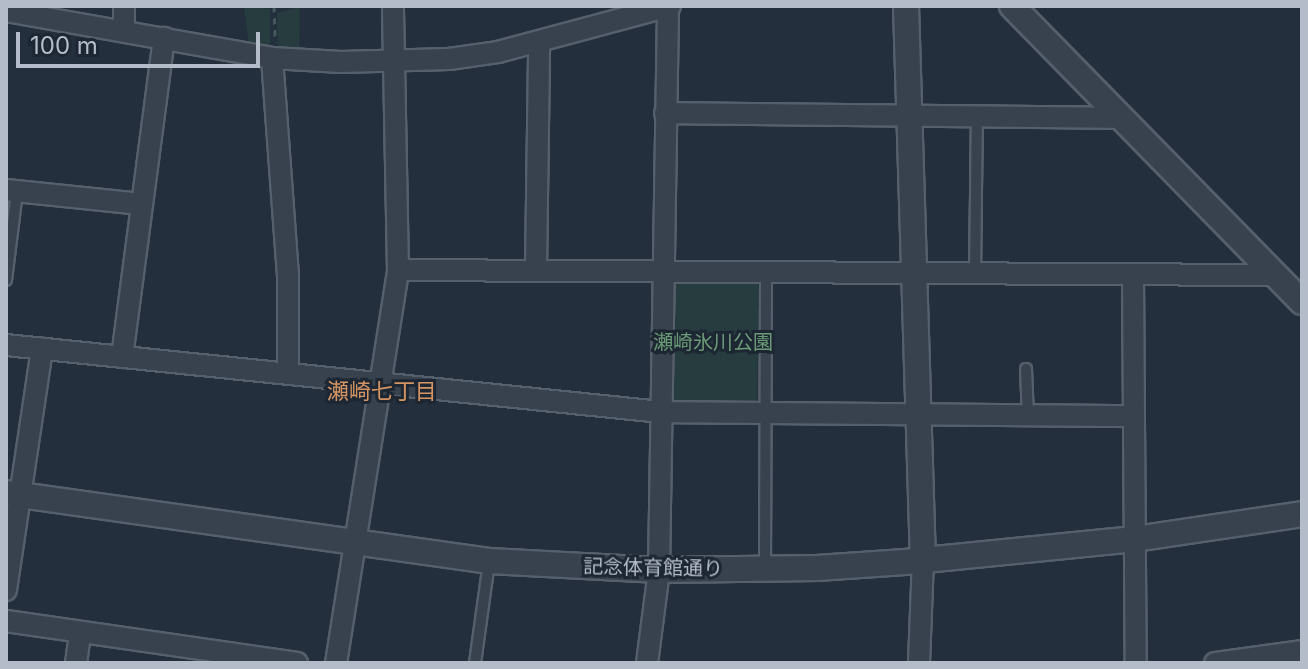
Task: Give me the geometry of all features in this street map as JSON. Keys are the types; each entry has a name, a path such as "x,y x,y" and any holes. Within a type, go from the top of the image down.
{"street":[{"path":"124,6 124,31"},
{"path":"336,663 398,270 393,6"},
{"path":"6,11 60,13 124,31 274,58 395,61 449,59 539,43 644,10 669,6 659,570 647,663"},
{"path":"906,6 923,561 919,663"},
{"path":"1012,6 1302,302"},
{"path":"122,357 164,38"},
{"path":"536,270 539,43"},
{"path":"274,58 288,274 288,373"},
{"path":"665,113 1123,118"},
{"path":"12,191 141,204"},
{"path":"398,270 1276,275"},
{"path":"1133,276 1136,663"},
{"path":"6,345 661,412 1133,416"},
{"path":"6,590 14,494 42,349"},
{"name":"記念体育館通り","path":"14,494 489,561 659,570 765,570 923,561 1135,539 1302,514"},
{"path":"6,621 297,663"},
{"path":"76,663 80,633"},
{"path":"1215,663 1302,651"}],"lane":[{"path":"975,274 977,115"},
{"path":"6,280 12,191"},
{"path":"765,570 766,273"},
{"path":"1026,369 1028,416"},
{"path":"475,663 489,561"}],"path":[{"path":"274,6 274,58"}],"green space":[{"path":"244,6 270,9 270,48 249,45"},
{"path":"300,7 299,50 278,49 277,13"},
{"name":"瀬崎氷川公園","path":"669,282 759,284 757,403 667,401"}],"district":[{"name":"瀬崎七丁目","path":"382,392"}]}
